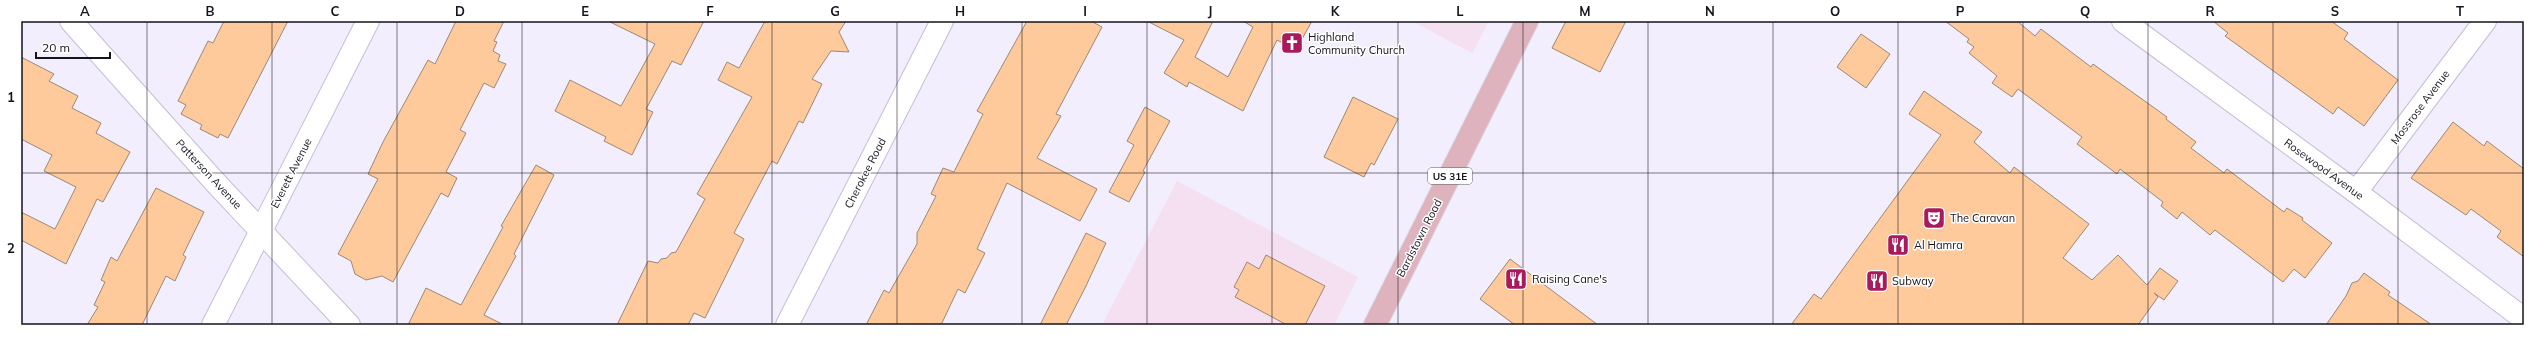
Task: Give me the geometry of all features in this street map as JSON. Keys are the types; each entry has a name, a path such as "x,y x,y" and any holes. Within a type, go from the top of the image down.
{"main road":[{"name":"Bardstown Road","path":"1375,325 1527,21"}],"street":[{"name":"Patterson Avenue","path":"70,21 261,231 349,325"},
{"name":"Everett Avenue","path":"213,325 368,21"},
{"name":"Cherokee Road","path":"788,325 942,21"},
{"name":"Rosewood Avenue","path":"2123,21 2356,192 2524,319"},
{"name":"Mossrose Avenue","path":"2356,192 2485,21"}],"shaded area":[{"path":"1412,21 1489,21 1472,53"},
{"path":"1177,181 1358,277 1334,325 1102,325"}],"building":[{"path":"224,21 288,21 228,138 220,134 218,138 200,129 202,125 181,114 186,105 178,101 208,41 213,43"},
{"path":"456,21 504,21 494,41 497,42 493,51 500,55 498,61 506,64 494,88 484,83 460,130 466,133 446,172 457,178 448,197 441,193 393,282 382,276 366,280 355,274 351,261 338,254 378,179 368,174 383,142 428,60 435,64"},
{"path":"608,21 704,21 681,65 672,61 646,109 653,112 632,155 604,141 606,137 555,111 570,80 621,106 655,44"},
{"path":"765,21 846,21 839,32 849,52 831,51 812,79 822,84 803,123 799,121 777,164 772,161 734,233 744,239 705,318 694,313 688,325 617,325 648,261 658,263 661,259 667,258 671,253 676,252 705,199 697,194 752,97 718,80 727,62 739,68"},
{"path":"1027,21 1091,21 1102,27 1056,114 1061,116 1037,158 1097,189 1080,221 1007,183 977,249 985,253 965,293 958,289 941,325 866,325 884,290 889,293 917,244 917,233 936,196 931,194 943,168 954,172 983,114 977,111"},
{"path":"1147,21 1213,21 1195,57 1228,77 1253,27 1243,21 1312,21 1296,50 1277,40 1243,111 1189,82 1187,87 1164,73 1184,40"},
{"path":"1566,21 1626,21 1600,72 1552,48"},
{"path":"1945,21 2017,21 2035,36 2041,29 2091,67 2093,64 2167,117 2166,119 2196,142 2191,148 2224,173 2227,169 2284,212 2287,208 2303,218 2302,220 2332,243 2305,278 2294,269 2283,282 2215,230 2210,235 2182,212 2177,219 2161,206 2163,202 2120,169 2117,174 2077,144 2082,137 2018,89 2012,97 1992,83 1997,76 1969,53 1974,47 1967,42 1969,39"},
{"path":"2213,21 2331,21 2348,33 2344,39 2398,80 2364,126 2338,107 2333,114 2225,36 2228,33"},
{"path":"1861,34 1890,54 1866,88 1837,67"},
{"path":"21,57 54,74 49,81 78,96 72,108 101,123 96,133 130,152 103,202 97,199 66,264 21,240 21,212 55,229 76,187 44,171 52,155 21,139"},
{"path":"1924,91 1982,132 1974,142 2010,173 2014,167 2089,224 2063,258 2092,280 2118,255 2147,285 2160,268 2178,281 2164,300 2154,293 2158,297 2138,325 1791,325 1814,294 1821,299 1941,135 1909,114"},
{"path":"1353,97 1398,119 1374,165 1371,163 1364,177 1324,157"},
{"path":"1145,107 1170,121 1143,171 1145,172 1129,202 1109,192 1134,145 1127,141"},
{"path":"2453,122 2484,146 2487,141 2524,169 2524,257 2497,237 2501,231 2471,209 2466,215 2411,178"},
{"path":"536,165 554,175 514,254 516,256 484,315 504,325 408,325 426,288 461,305 503,227 501,226"},
{"path":"156,188 204,212 183,255 186,257 175,281 166,276 142,325 87,325 98,307 94,305 105,282 101,280 111,257 117,261"},
{"path":"1086,233 1106,243 1085,288 1066,325 1040,325"},
{"path":"1266,255 1325,286 1305,325 1287,325 1235,297 1239,290 1234,287 1247,262 1259,269"},
{"name":"Raising Cane's","path":"1510,259 1598,325 1515,325 1480,299"},
{"path":"2364,273 2390,292 2388,295 2432,325 2326,325 2346,296 2352,283 2358,281"}],"place":[{"name":"Highland Community Church","path":"1292,43"},
{"name":"The Caravan","path":"1934,218"},
{"name":"Al Hamra","path":"1898,245"},
{"name":"Raising Cane's","path":"1516,279"},
{"name":"Subway","path":"1877,281"}]}
